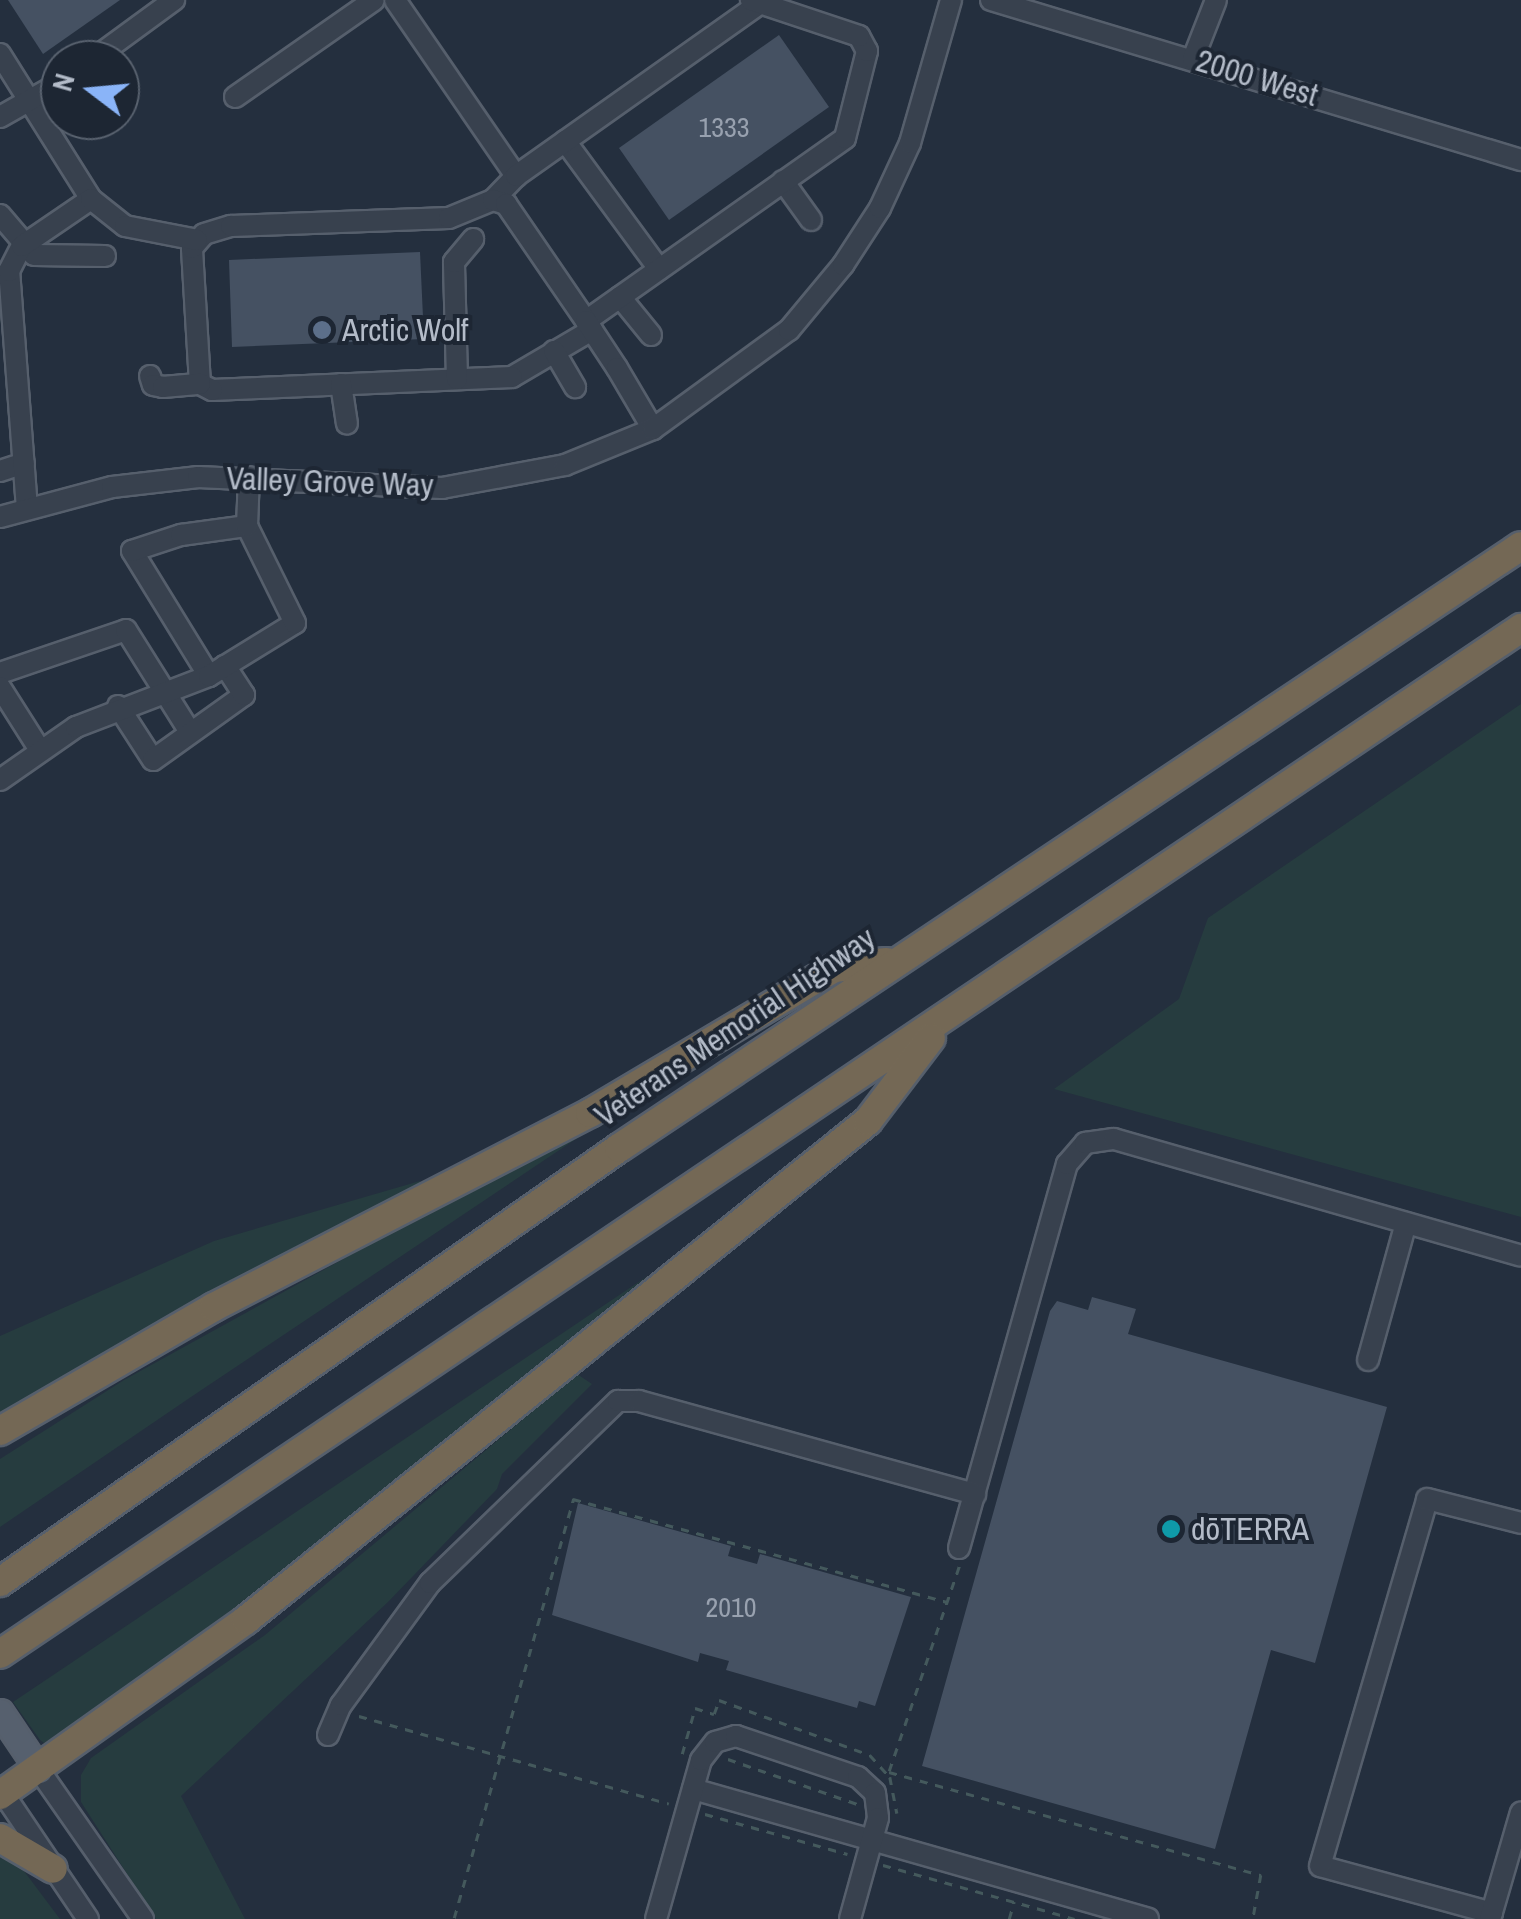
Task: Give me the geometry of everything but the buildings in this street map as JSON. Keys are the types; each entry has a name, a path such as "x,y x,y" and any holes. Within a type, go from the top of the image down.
{"highway":[{"name":"Veterans Memorial Highway","path":"0,1582 369,1318 894,962 1521,546"},
{"path":"0,1654 943,1022 1521,628"},
{"path":"0,1431 214,1307 590,1113 834,968 894,962"},
{"path":"1,1792 39,1770 246,1620 868,1121 943,1022"},
{"path":"0,1838 53,1869"}],"main road":[{"path":"0,1712 39,1770"}],"street":[{"path":"119,40 174,0"},
{"path":"235,96 374,0"},
{"path":"395,0 516,176"},
{"name":"Valley Grove Way","path":"0,517 112,487 248,477 442,488 565,465 653,428 789,330 842,265 880,208 910,143 951,0"},
{"name":"2000 West","path":"991,0 1521,160"},
{"path":"1193,59 1216,0"},
{"path":"0,54 91,200 124,226 197,240 231,226 302,220 449,218 493,200 516,176 756,1 848,28 868,51 845,138 620,296 589,326 512,376 212,390 200,384 153,385 150,376"},
{"path":"0,118 40,97"},
{"path":"565,141 658,270"},
{"path":"783,182 810,220"},
{"path":"27,508 9,271 22,246 91,200"},
{"path":"493,200 506,204 653,428"},
{"path":"0,215 22,246 34,255 104,256"},
{"path":"457,379 454,262 473,239"},
{"path":"197,240 200,384"},
{"path":"620,296 651,334"},
{"path":"554,350 576,387"},
{"path":"340,384 348,424"},
{"path":"0,471 24,463"},
{"path":"3,771 118,706 217,671 295,623 247,526 248,477"},
{"path":"118,706 153,760 244,695 217,671 132,551 181,535 247,526"},
{"path":"0,674 126,630 190,732"},
{"path":"0,687 40,750"},
{"path":"960,1548 1067,1164 1085,1143 1114,1139 1521,1256"},
{"path":"1368,1360 1406,1223"},
{"path":"328,1735 338,1710 430,1583 618,1401 639,1400 975,1494"},
{"path":"1521,1523 1426,1499 1320,1866 1491,1916 1521,1812"},
{"path":"656,1919 690,1799 695,1748 722,1738 743,1737 858,1777 885,1810 869,1850 850,1919"},
{"path":"39,1770 143,1919"},
{"path":"1,1792 88,1919"},
{"path":"690,1799 869,1850 1148,1919"}],"path":[{"path":"454,1918 573,1499 948,1602"},
{"path":"695,1748 885,1810 888,1773 948,1602 960,1548"},
{"path":"338,1710 500,1756 690,1799 869,1850 1014,1902 1075,1919"},
{"path":"888,1773 1261,1875 1253,1919"},
{"path":"1009,1919 1014,1902"}],"green space":[{"path":"1521,704 1521,1217 1054,1089 1179,999 1208,918"},
{"path":"646,1092 0,1527 0,1459 124,1380"},
{"path":"420,1181 423,1188 186,1307 0,1419 0,1336 214,1241"},
{"path":"649,1275 218,1630 47,1745 40,1740 13,1702"},
{"path":"577,1374 592,1384 502,1474 497,1489 388,1602 181,1796 245,1919 156,1919 81,1802 81,1775 91,1758 265,1635"},
{"path":"0,1849 15,1859 60,1919 0,1919"}],"place":[{"name":"Arctic Wolf","path":"322,330"},
{"name":"dōTERRA","path":"1171,1529"}]}
